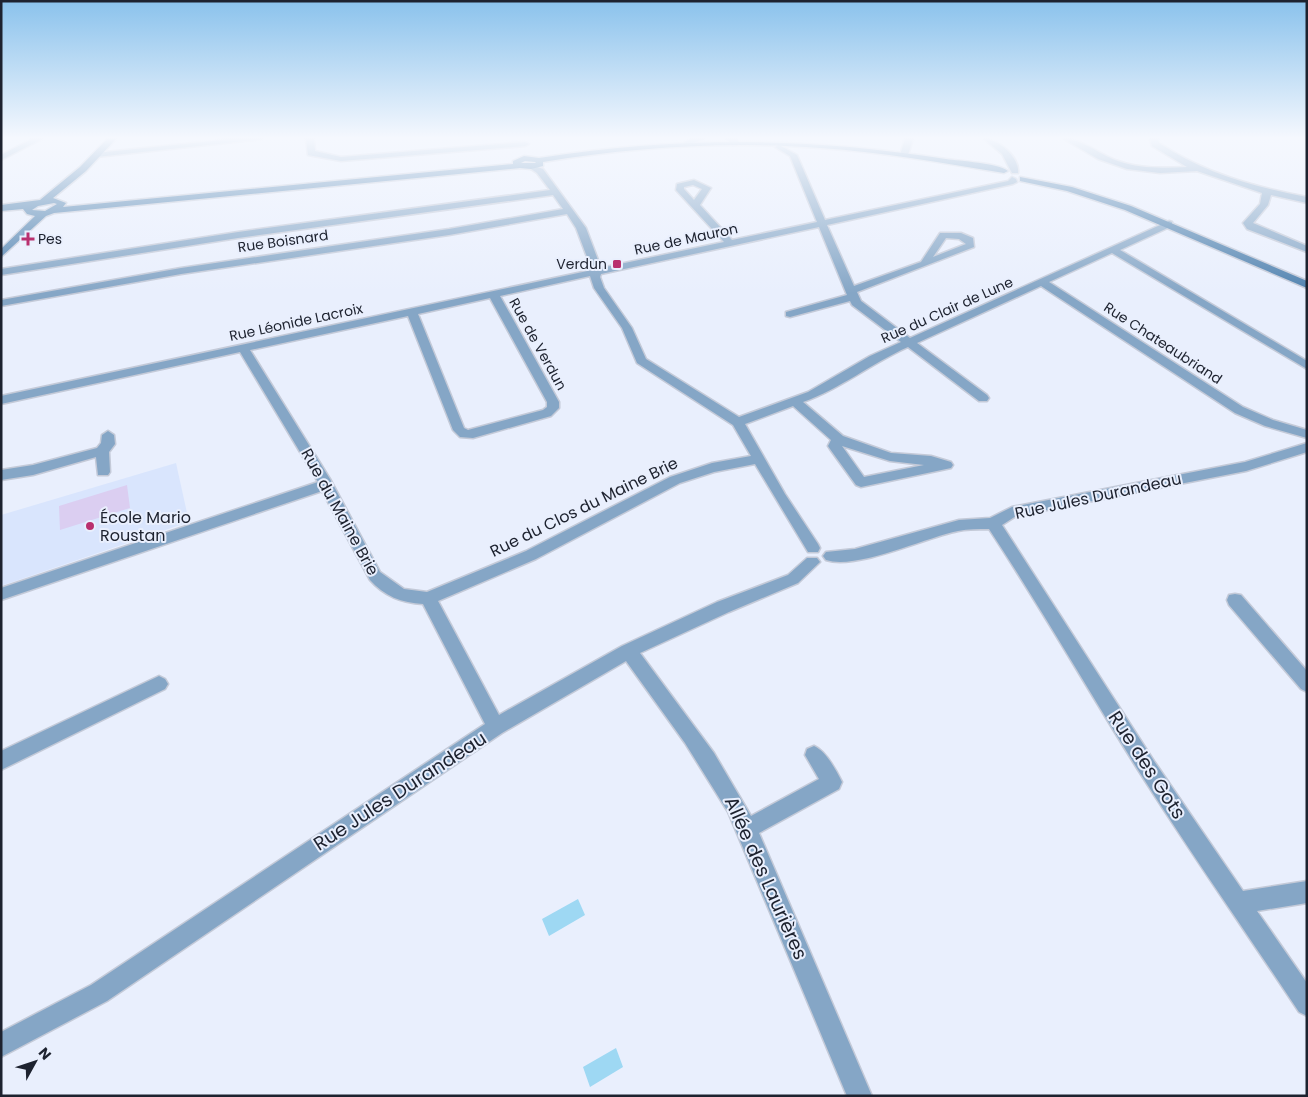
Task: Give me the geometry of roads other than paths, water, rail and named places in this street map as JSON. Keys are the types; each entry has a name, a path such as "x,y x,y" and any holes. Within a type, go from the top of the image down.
{"main road":[{"path":"2,250 30,210 57,190"},
{"path":"2,250 48,212 59,207 65,190"},
{"path":"44,201 79,203 220,190"},
{"path":"1,208 48,212 257,190"},
{"path":"1072,190 1169,224 1307,285"},
{"path":"1086,190 1125,202 1307,279"},
{"path":"1,212 30,210"}],"street":[{"path":"809,190 856,303 983,398"},
{"name":"Rue de Mauron","path":"597,272 973,190"},
{"path":"1262,190 1307,200"},
{"path":"1,272 238,234 555,192 581,228 597,272 595,278 627,328 640,361 738,422 812,555"},
{"path":"1267,192 1264,205 1248,223 1250,226 1307,249"},
{"path":"695,205 730,243"},
{"name":"Rue Boisnard","path":"1,303 181,271 448,232 568,211"},
{"name":"Rue du Clair de Lune","path":"738,422 812,395 874,358 1044,283 1169,224"},
{"path":"1113,250 1307,366"},
{"path":"790,314 852,294 925,263"},
{"name":"Rue Léonide Lacroix","path":"1,400 597,272"},
{"name":"Rue Chateaubriand","path":"1044,283 1239,410 1269,424 1304,448"},
{"name":"Rue de Verdun","path":"412,312 459,430 465,434 472,434 547,413 553,408 553,402 494,295"},
{"name":"Rue du Maine Brie","path":"244,349 325,485 375,576 385,587 411,598 428,598"},
{"path":"794,401 838,439 890,457 930,461 946,465 861,482 835,446 838,439"},
{"name":"Rue Chateaubriand","path":"1269,424 1307,434"},
{"path":"1,475 34,470 102,451 108,444 108,435"},
{"name":"Rue Jules Durandeau","path":"1,1045 99,993 496,727 628,651 723,607 793,578 812,555 822,547 831,556 855,555 959,524 993,524 1012,512 1246,466 1304,448"},
{"path":"102,451 103,472"},
{"name":"Rue du Clos du Maine Brie","path":"428,598 531,555 675,480 712,468 760,459"},
{"path":"1,594 325,485"},
{"name":"Rue des Gots","path":"993,524 1028,575 1147,767 1307,1004"},
{"path":"428,598 496,727"},
{"path":"1235,600 1307,684"},
{"name":"Allée des Laurières","path":"628,651 684,725 731,796 747,828 859,1095"},
{"path":"1,761 159,684"},
{"path":"747,828 832,782 814,755"},
{"path":"1237,902 1307,892"}],"water":[{"path":"578,899 585,915 549,936 542,919"},
{"path":"616,1048 623,1067 590,1087 583,1067"}],"place":[{"name":"Pes","path":"28,239"},
{"name":"Verdun","path":"617,264"},
{"name":"École Mario Roustan","path":"90,526"}]}
